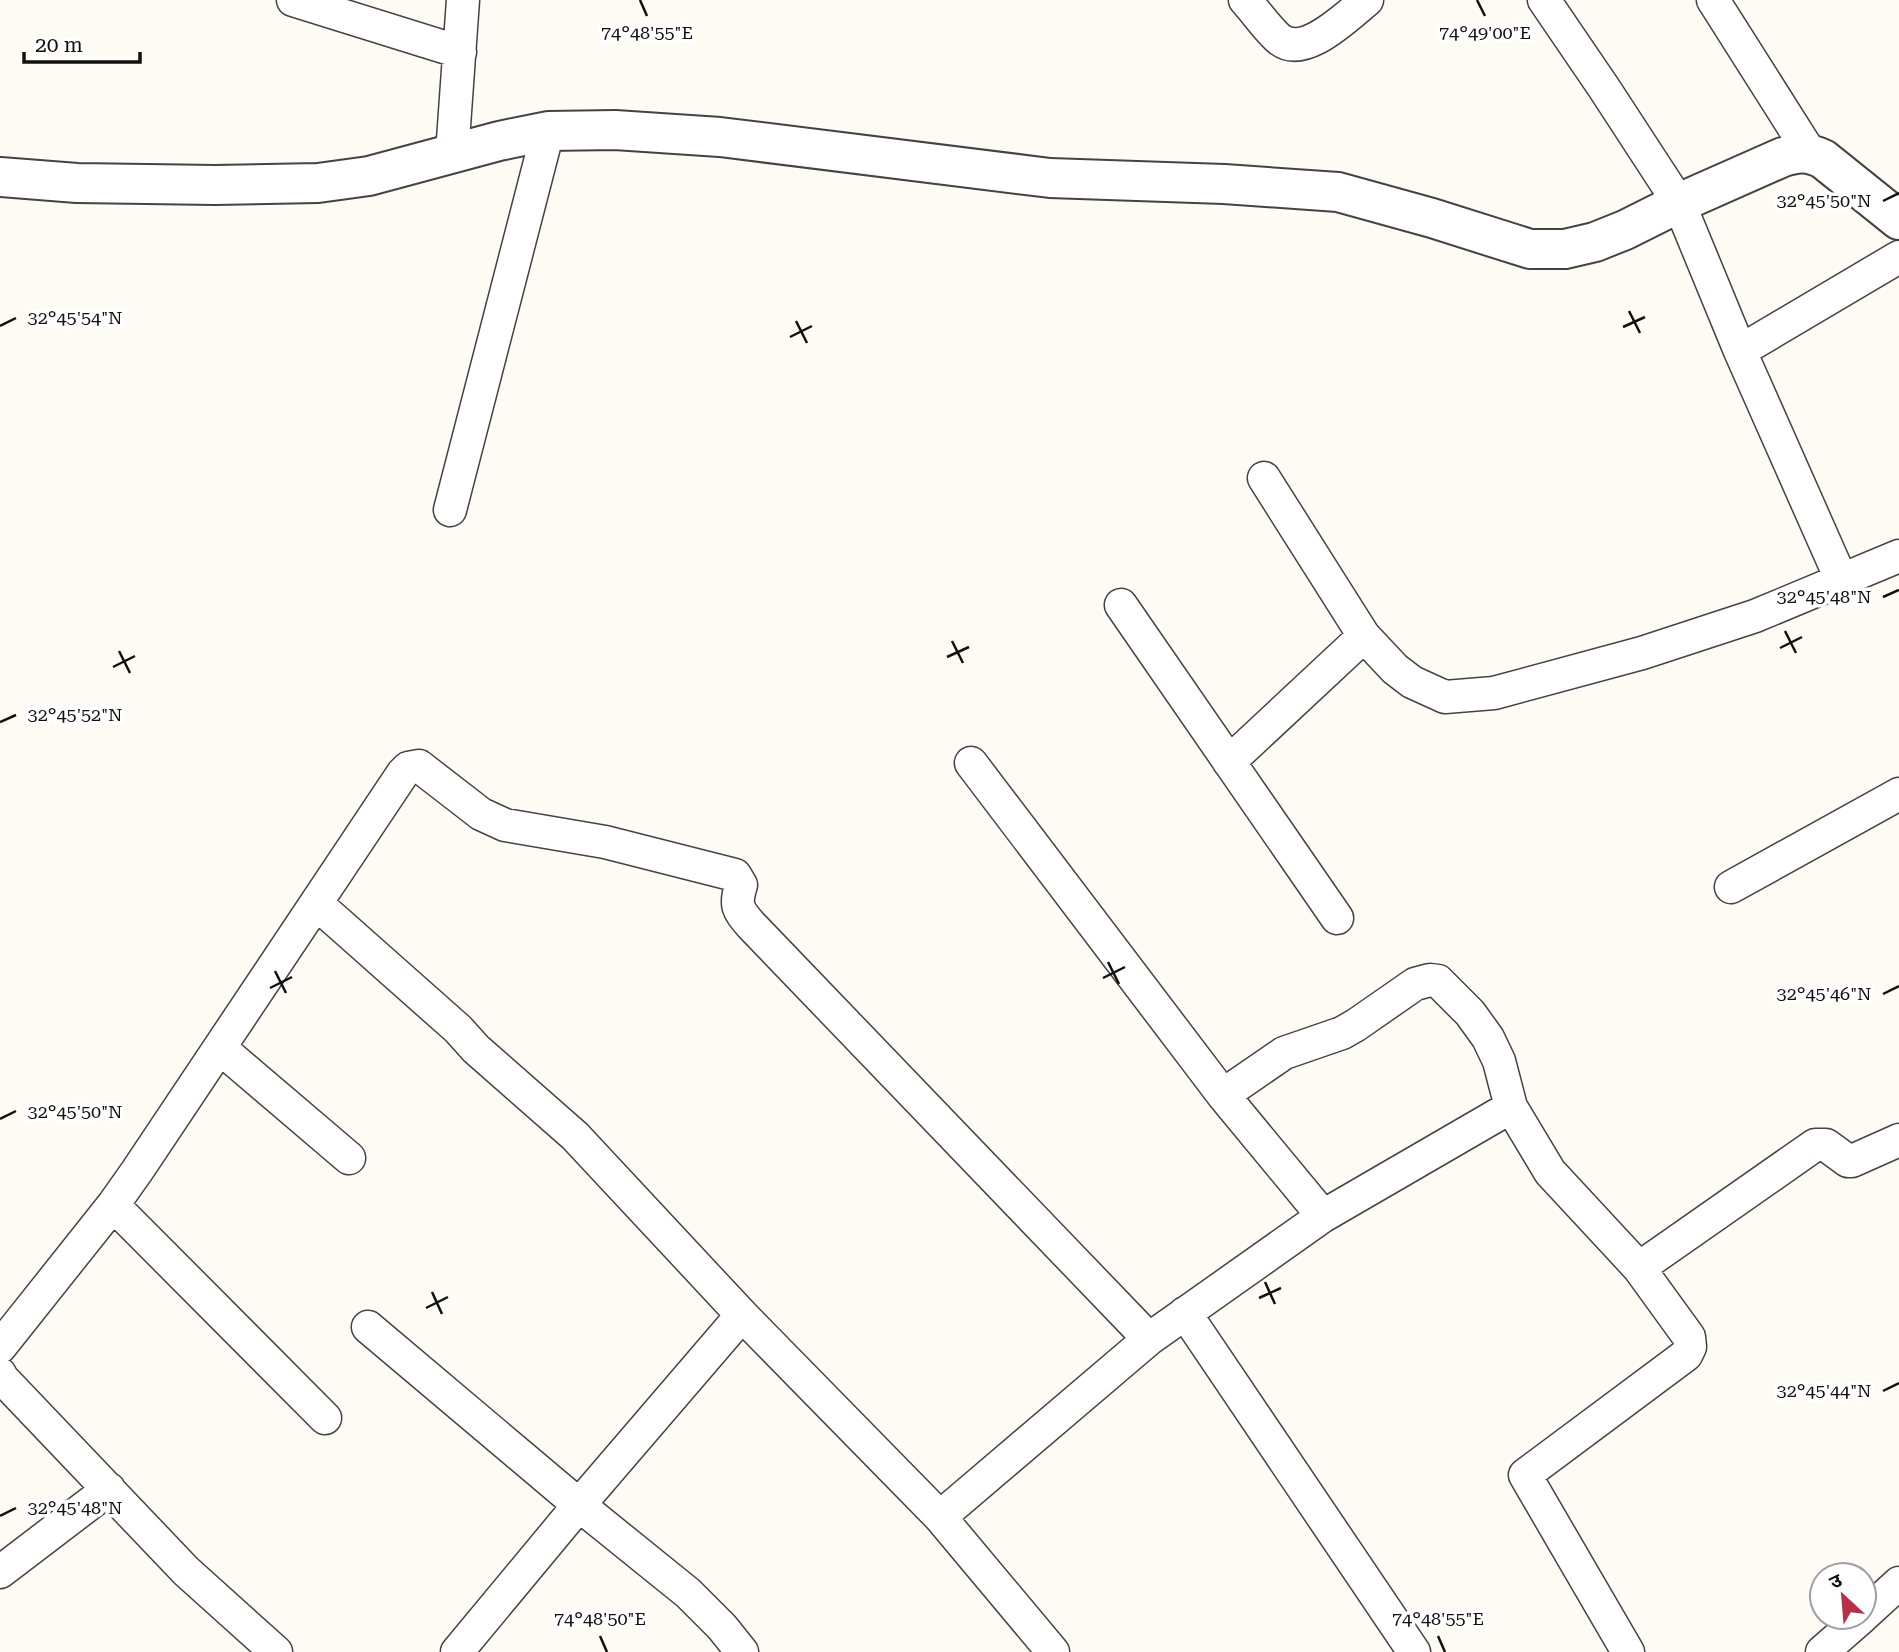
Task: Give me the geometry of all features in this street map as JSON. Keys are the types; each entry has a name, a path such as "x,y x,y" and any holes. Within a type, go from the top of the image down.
{"street":[{"path":"293,0 460,52"},
{"path":"452,154 463,0"},
{"path":"1245,0 1279,40 1291,44 1308,43 1327,32 1367,0"},
{"path":"1544,0 1679,203 1740,351 1841,579"},
{"path":"1713,0 1810,153"},
{"path":"0,177 90,183 318,183 369,176 499,141 548,131 615,130 720,137 1050,178 1224,184 1338,192 1530,249 1565,249 1595,243 1679,203 1798,152 1810,153 1823,159 1899,220"},
{"path":"450,510 548,131"},
{"path":"1740,351 1899,257"},
{"path":"1264,478 1364,636 1395,669 1412,682 1445,697 1494,693 1667,645 1755,615 1899,556"},
{"path":"1121,605 1337,918"},
{"path":"1229,762 1364,636"},
{"path":"971,763 1223,1095 1322,1216"},
{"path":"0,1347 113,1205 403,773 408,768 419,766 481,814 505,825 605,842 735,875 741,885 738,908 751,925 1149,1339"},
{"path":"1731,887 1899,794"},
{"path":"317,904 575,1136 743,1315 940,1517 1053,1652"},
{"path":"1223,1095 1284,1053 1356,1026 1415,984 1438,981 1470,1013 1488,1038 1499,1061 1511,1107 1550,1172 1639,1268 1689,1337 1690,1347 1686,1355 1525,1475 1628,1652"},
{"path":"220,1048 349,1158"},
{"path":"940,1517 1149,1339 1185,1313 1322,1216 1511,1107"},
{"path":"1639,1268 1815,1145 1826,1145 1848,1161 1853,1161 1899,1140"},
{"path":"113,1205 325,1418"},
{"path":"1185,1313 1414,1652"},
{"path":"457,1652 743,1315"},
{"path":"368,1326 579,1505 688,1593 722,1627 742,1652"},
{"path":"0,1374 186,1571 276,1652"},
{"path":"0,1573 109,1489"},
{"path":"1878,1602 1899,1583"},
{"path":"1822,1652 1846,1631"}]}
